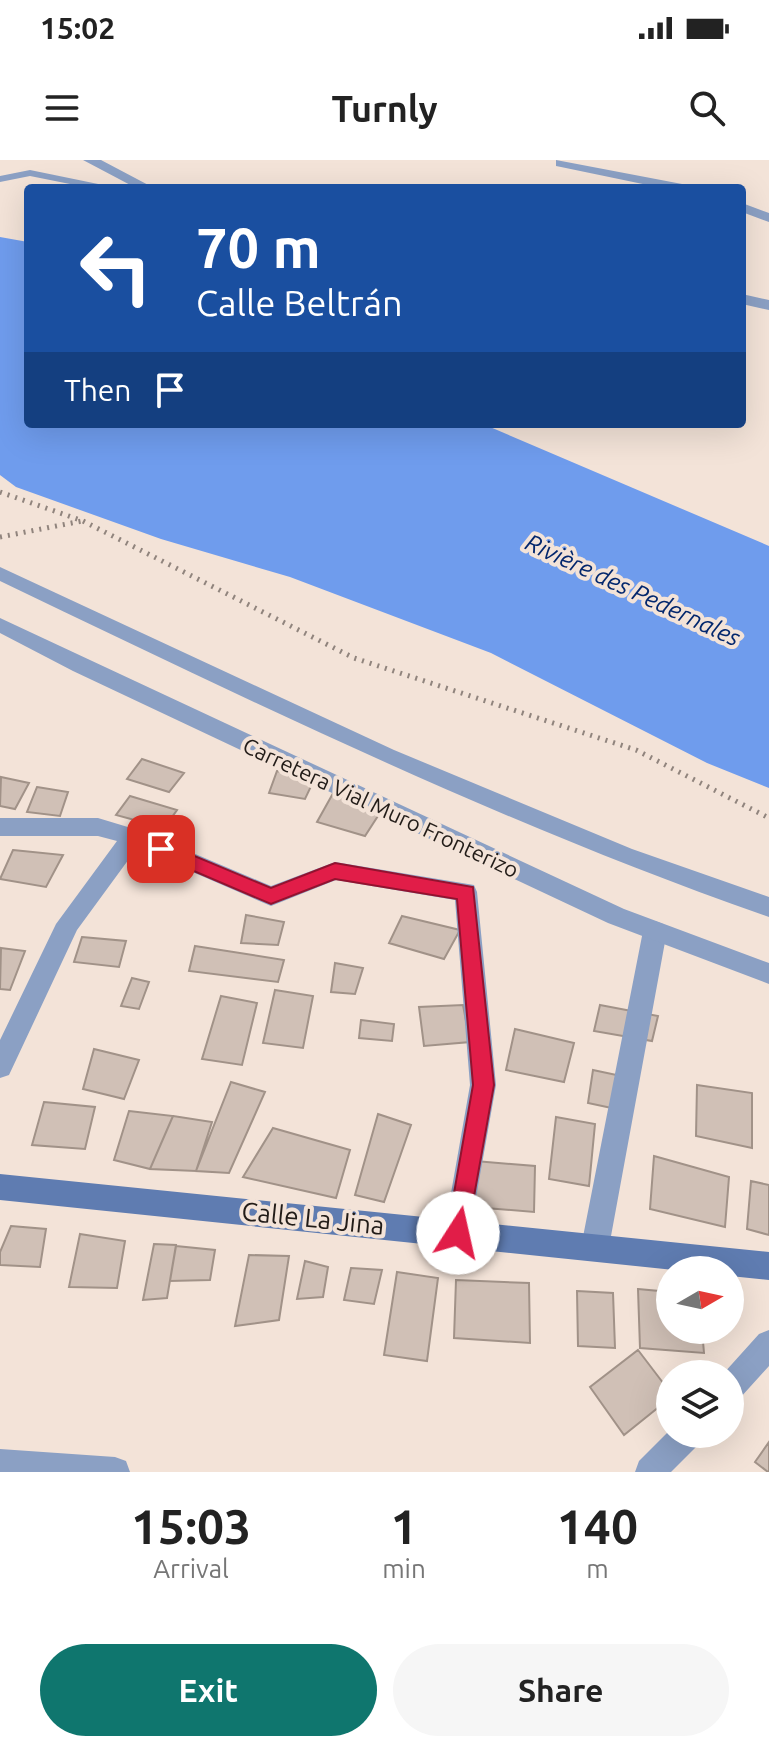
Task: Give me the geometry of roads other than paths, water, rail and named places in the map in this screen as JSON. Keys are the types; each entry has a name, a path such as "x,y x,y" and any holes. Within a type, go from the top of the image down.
{"main road":[{"name":"Calle La Jina","path":"0,1187 769,1266"}],"street":[{"path":"90,160 139,184"},
{"path":"559,162 578,180"},
{"path":"559,162 663,184"},
{"path":"746,209 769,218"},
{"path":"746,291 769,288"},
{"path":"746,300 769,305"},
{"path":"0,573 386,756 624,855 769,907"},
{"name":"Carretera Vial Muro Fronterizo","path":"0,625 80,666 601,909 769,974"},
{"path":"0,827 98,827 133,837 271,896 335,871 466,892 483,1085 458,1233"},
{"path":"0,1067 68,924 133,837"},
{"path":"595,1247 655,931"},
{"path":"744,1372 769,1344"},
{"path":"650,1472 673,1448"},
{"path":"0,1464 115,1472"}],"lane":[{"path":"0,179 30,173 84,184"}],"water":[{"name":"Rivière des Pedernales","path":"0,237 24,241 24,428 492,428 769,546 769,788 707,763 491,653 290,577 161,539 16,487 0,475"}]}
